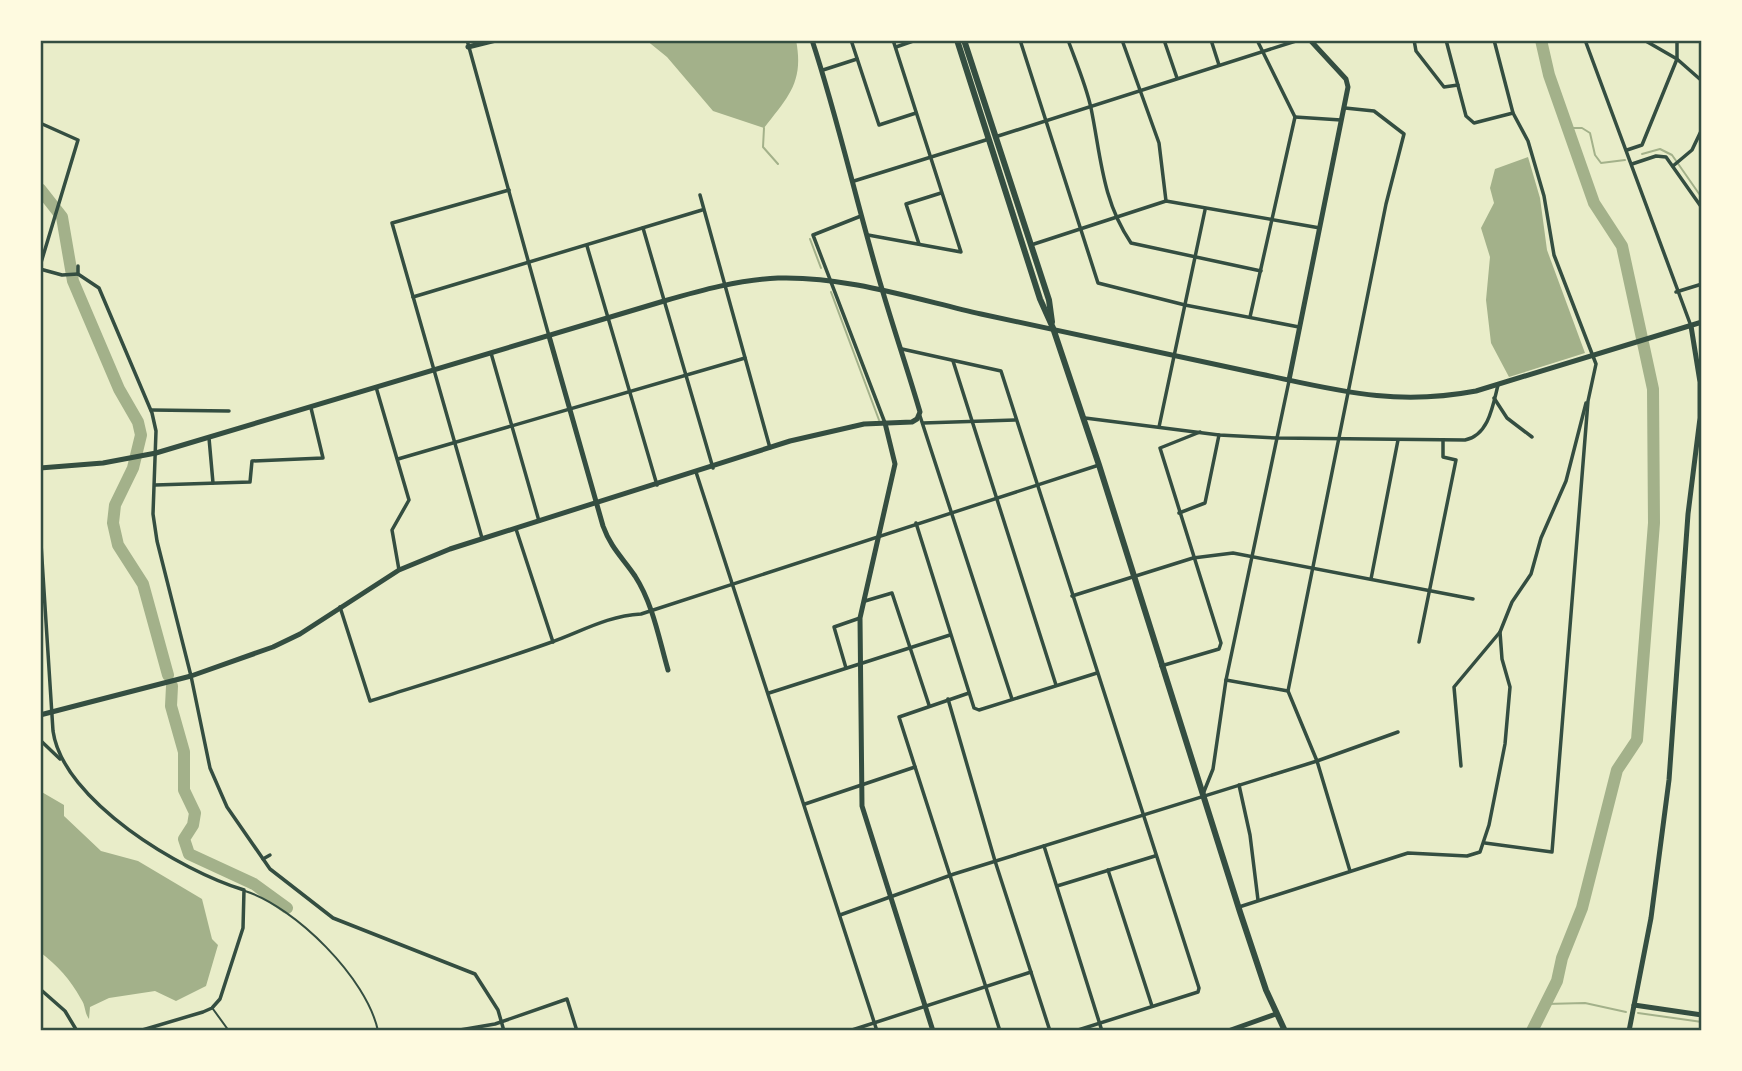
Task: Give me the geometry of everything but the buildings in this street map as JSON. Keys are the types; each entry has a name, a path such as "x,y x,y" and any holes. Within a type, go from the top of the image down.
{"highway":[{"path":"957,40 1031,245 1049,300 1053,328"},
{"path":"964,40 1040,299 1053,328 1099,465 1160,666 1239,907 1276,1014 1285,1031"}],"street":[{"path":"467,40 549,336 612,549 635,577 650,609 668,670"},
{"path":"468,47 496,40"},
{"path":"812,40 854,181 882,290 950,512 1012,699"},
{"path":"851,40 879,125 916,113"},
{"path":"868,235 961,252 893,40"},
{"path":"896,47 916,40"},
{"path":"1020,40 1080,230 1101,286 1300,327"},
{"path":"1068,40 1090,106 1099,159 1115,219 1131,243 1261,271"},
{"path":"1122,40 1159,143 1166,201"},
{"path":"1164,40 1177,78"},
{"path":"1211,40 1219,65"},
{"path":"1251,317 1295,117 1261,53 1257,40"},
{"path":"854,181 1299,40"},
{"path":"1202,796 1213,769 1226,680 1251,554 1345,108 1346,79 1310,40"},
{"path":"1414,40 1416,51 1444,87 1458,85"},
{"path":"1446,40 1466,116 1474,123 1513,113"},
{"path":"1461,766 1454,687 1500,632 1512,602 1531,574 1541,538 1566,481 1572,448 1582,430 1596,364 1554,255 1544,196 1528,141 1513,113 1494,40"},
{"path":"1585,40 1628,150 1688,327 1700,382 1700,418 1688,514 1667,791 1651,918 1629,1031"},
{"path":"1644,40 1677,59 1702,80"},
{"path":"1628,150 1642,145 1677,59 1677,40"},
{"path":"822,71 857,60"},
{"path":"1345,108 1374,111 1404,134 1288,691 1317,761 1350,871"},
{"path":"1295,117 1342,120"},
{"path":"40,123 78,140 56,205 40,267 77,274 99,288 151,410 156,431 153,514 156,541 191,676 210,768 233,818 262,859 290,886 333,918 475,974 502,1020 504,1031"},
{"path":"1674,165 1692,150 1702,129"},
{"path":"1632,164 1661,156 1674,165 1702,208"},
{"path":"482,539 392,223 509,190"},
{"path":"919,245 906,204 941,193"},
{"path":"699,195 770,448"},
{"path":"1031,245 1166,201 1205,210 1320,228"},
{"path":"413,297 702,210"},
{"path":"1159,427 1205,210"},
{"path":"863,215 814,233 829,281 885,423 895,464 860,618 862,806 933,1031"},
{"path":"643,228 713,468"},
{"path":"587,246 627,391 657,485"},
{"path":"77,274 78,266"},
{"path":"40,468 127,459 156,453 723,284 779,278 829,281 882,290 1348,393 1407,399 1443,397 1498,385 1702,322"},
{"path":"1676,292 1702,284"},
{"path":"902,349 1001,371 1199,988 1198,992 1075,1031"},
{"path":"491,353 539,522"},
{"path":"398,458 745,358"},
{"path":"953,361 970,422 1056,685"},
{"path":"1083,418 1219,435 1339,440 1465,440 1479,433 1498,385"},
{"path":"376,387 409,500 392,530 399,570"},
{"path":"1494,398 1507,418 1532,437"},
{"path":"1485,843 1552,852 1588,401"},
{"path":"155,485 250,482 252,461 323,458 311,408"},
{"path":"151,410 229,411"},
{"path":"40,715 191,676 282,643 399,570 482,539 770,448 837,429 885,423 922,419 970,422 1016,420"},
{"path":"1160,666 1219,649 1221,643 1160,448 1202,432"},
{"path":"1179,513 1205,503 1219,435"},
{"path":"209,436 213,482"},
{"path":"1371,579 1398,440"},
{"path":"1419,642 1456,460 1443,457 1443,440"},
{"path":"340,607 369,701 553,642 600,621 734,583 1099,465"},
{"path":"696,472 877,1031"},
{"path":"916,523 974,708 979,710 1097,673"},
{"path":"40,528 52,713 55,744 61,761"},
{"path":"516,529 553,642"},
{"path":"1072,596 1193,558 1218,553 1251,554 1473,599"},
{"path":"865,601 892,593 929,705"},
{"path":"846,668 834,627 860,618"},
{"path":"1239,907 1408,853 1467,856 1479,852 1485,843 1499,779 1510,687 1502,659 1500,632"},
{"path":"769,692 950,635"},
{"path":"1226,680 1288,691"},
{"path":"969,693 899,717 1000,1031"},
{"path":"948,699 995,861 1050,1031"},
{"path":"840,915 995,861 1317,761 1398,732"},
{"path":"40,740 92,797 127,829 184,863 244,890 243,928 220,999 212,1008 139,1031"},
{"path":"805,804 915,767"},
{"path":"1239,785 1250,835 1258,901"},
{"path":"1044,846 1102,1031"},
{"path":"262,859 270,855"},
{"path":"1057,886 1155,856"},
{"path":"1108,870 1152,1006"},
{"path":"849,1031 1031,972"},
{"path":"40,989 65,1011 77,1031"},
{"path":"454,1031 502,1020 567,999 577,1031"},
{"path":"1634,1005 1702,1015"},
{"path":"1228,1031 1246,1028 1276,1014"}],"lane":[{"path":"244,890 276,906 332,953 374,1013 378,1031"},
{"path":"212,1008 229,1031"}],"shaded area":[{"path":"646,40 796,40 796,78 787,97 764,128 713,111 667,57"},
{"path":"1528,157 1540,198 1547,250 1585,353 1509,377 1491,343 1486,300 1490,257 1481,228 1494,203 1490,188 1495,169"},
{"path":"40,791 64,805 64,816 101,851 138,861 202,899 212,939 218,945 206,986 176,1001 155,991 109,998 90,1007 89,1019 83,1002 72,985 40,952"}],"waterway":[{"path":"1532,1031 1557,981 1562,958 1582,908 1617,770 1637,740 1654,523 1653,389 1622,246 1594,203 1549,75 1541,40"},
{"path":"764,128 763,147 778,164"},
{"path":"1568,128 1582,128 1590,133 1595,155 1601,163 1625,160"},
{"path":"1642,154 1660,149 1672,155 1702,198"},
{"path":"40,189 62,217 73,281 119,389 138,422 141,435 133,468 115,505 113,523 118,545 143,584 168,675"},
{"path":"810,239 821,268"},
{"path":"831,292 879,420"},
{"path":"172,686 171,706 184,752 184,790 195,813 193,825 184,839 189,854 254,884 287,908"},
{"path":"1546,1004 1585,1003 1626,1012"},
{"path":"1638,1013 1702,1022"}]}
